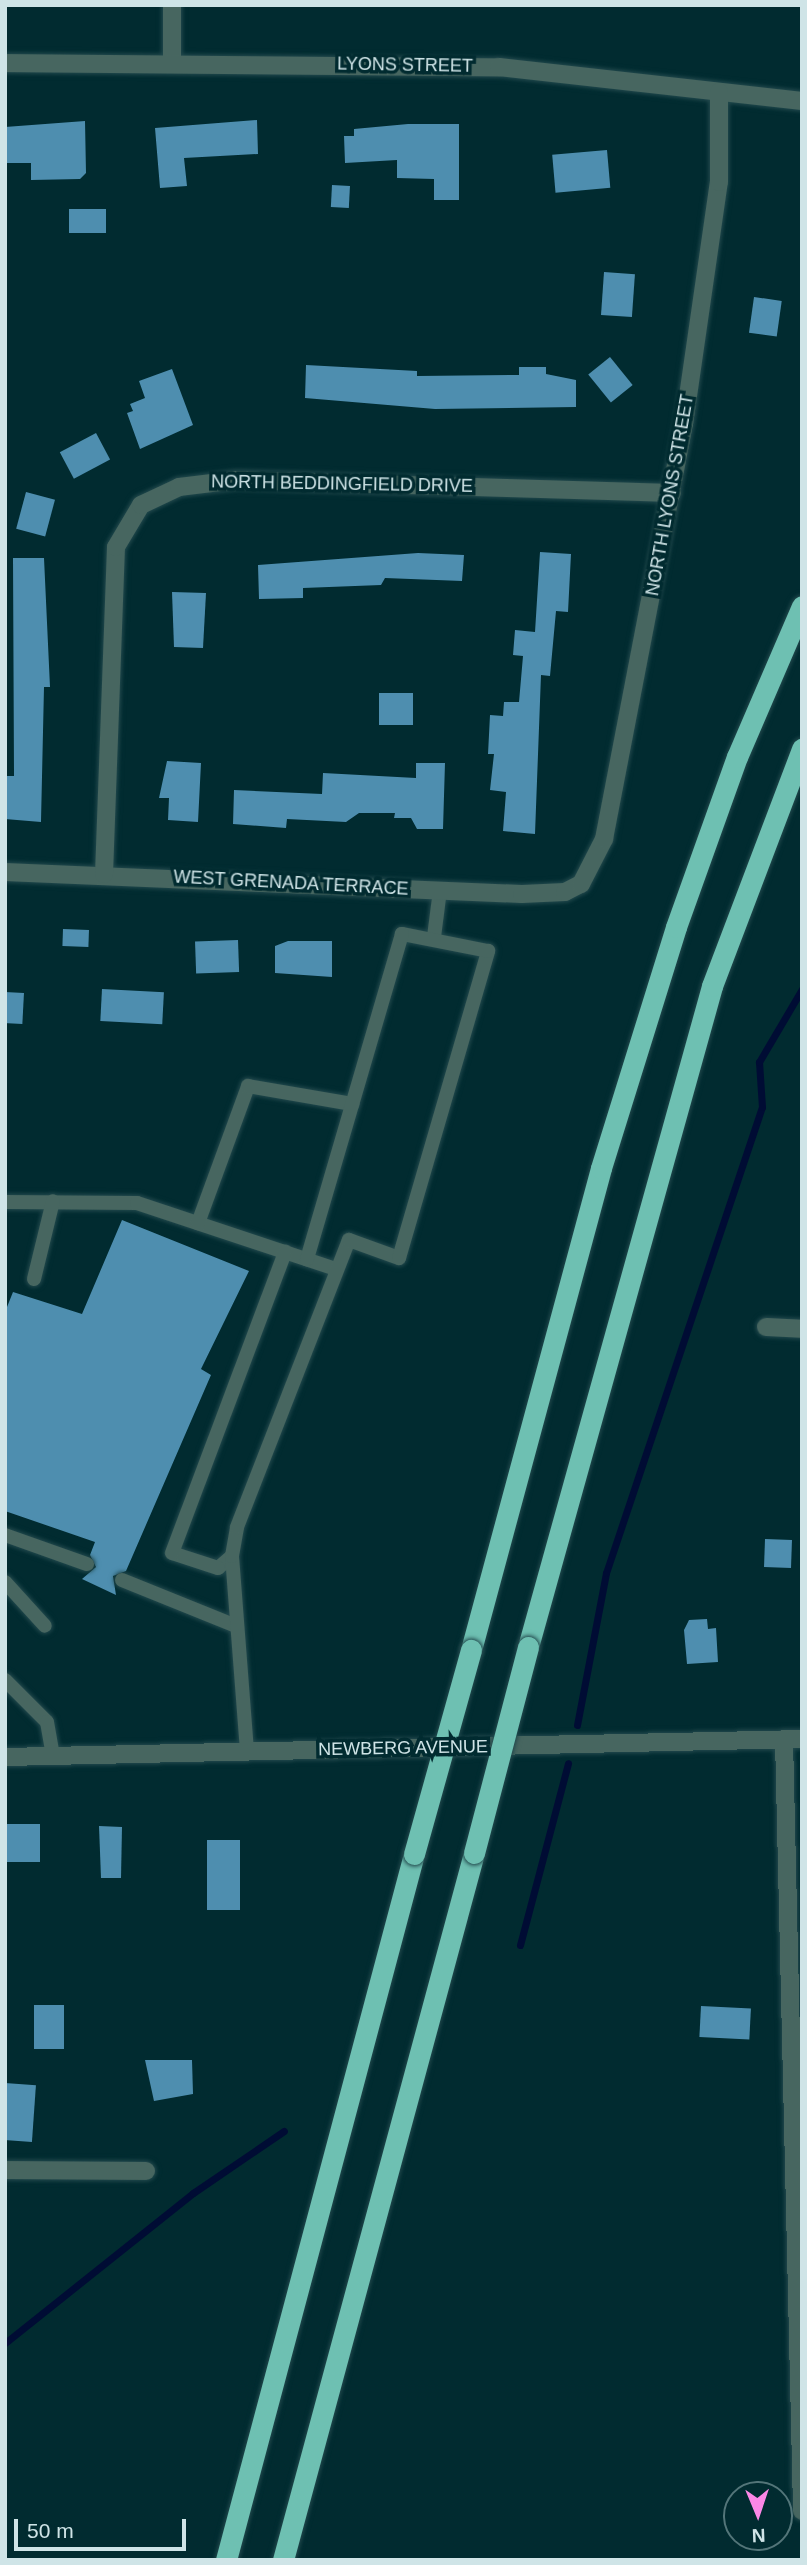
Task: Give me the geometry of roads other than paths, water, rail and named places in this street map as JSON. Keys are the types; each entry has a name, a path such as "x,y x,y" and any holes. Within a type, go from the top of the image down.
{"highway":[{"path":"226,2560 414,1854 601,1168 672,940 737,757 802,606"},
{"path":"283,2560 528,1647 712,986 802,749"}],"street":[{"path":"172,5 172,64"},
{"name":"LYONS STREET","path":"5,63 499,67 802,101"},
{"name":"NORTH LYONS STREET","path":"576,887 590,874 604,839 672,493 719,182 719,92"},
{"name":"NORTH BEDDINGFIELD DRIVE","path":"104,874 116,547 141,505 179,486 237,480 672,493"},
{"name":"WEST GRENADA TERRACE","path":"5,872 104,874 522,894 576,887"},
{"path":"766,1327 802,1329"},
{"path":"793,1739 802,2511"},
{"name":"NEWBERG AVENUE","path":"5,1757 793,1739"},
{"path":"5,2170 146,2171"}],"lane":[{"path":"434,937 440,890"},
{"path":"247,1752 232,1556 335,1269 349,1240 400,1258 488,951 434,937 402,934 307,1259"},
{"path":"198,1223 248,1086 352,1104"},
{"path":"34,1279 54,1201"},
{"path":"5,1202 137,1203 335,1269"},
{"path":"232,1556 218,1568 172,1553 285,1252"},
{"path":"5,1535 87,1564"},
{"path":"122,1580 236,1626"},
{"path":"5,1583 45,1626"},
{"path":"5,1681 47,1722 52,1756"}],"waterway":[{"path":"577,1725 606,1573 762,1107 759,1062 802,989"},
{"path":"520,1945 568,1763"},
{"path":"5,2343 193,2193 284,2131"}]}
